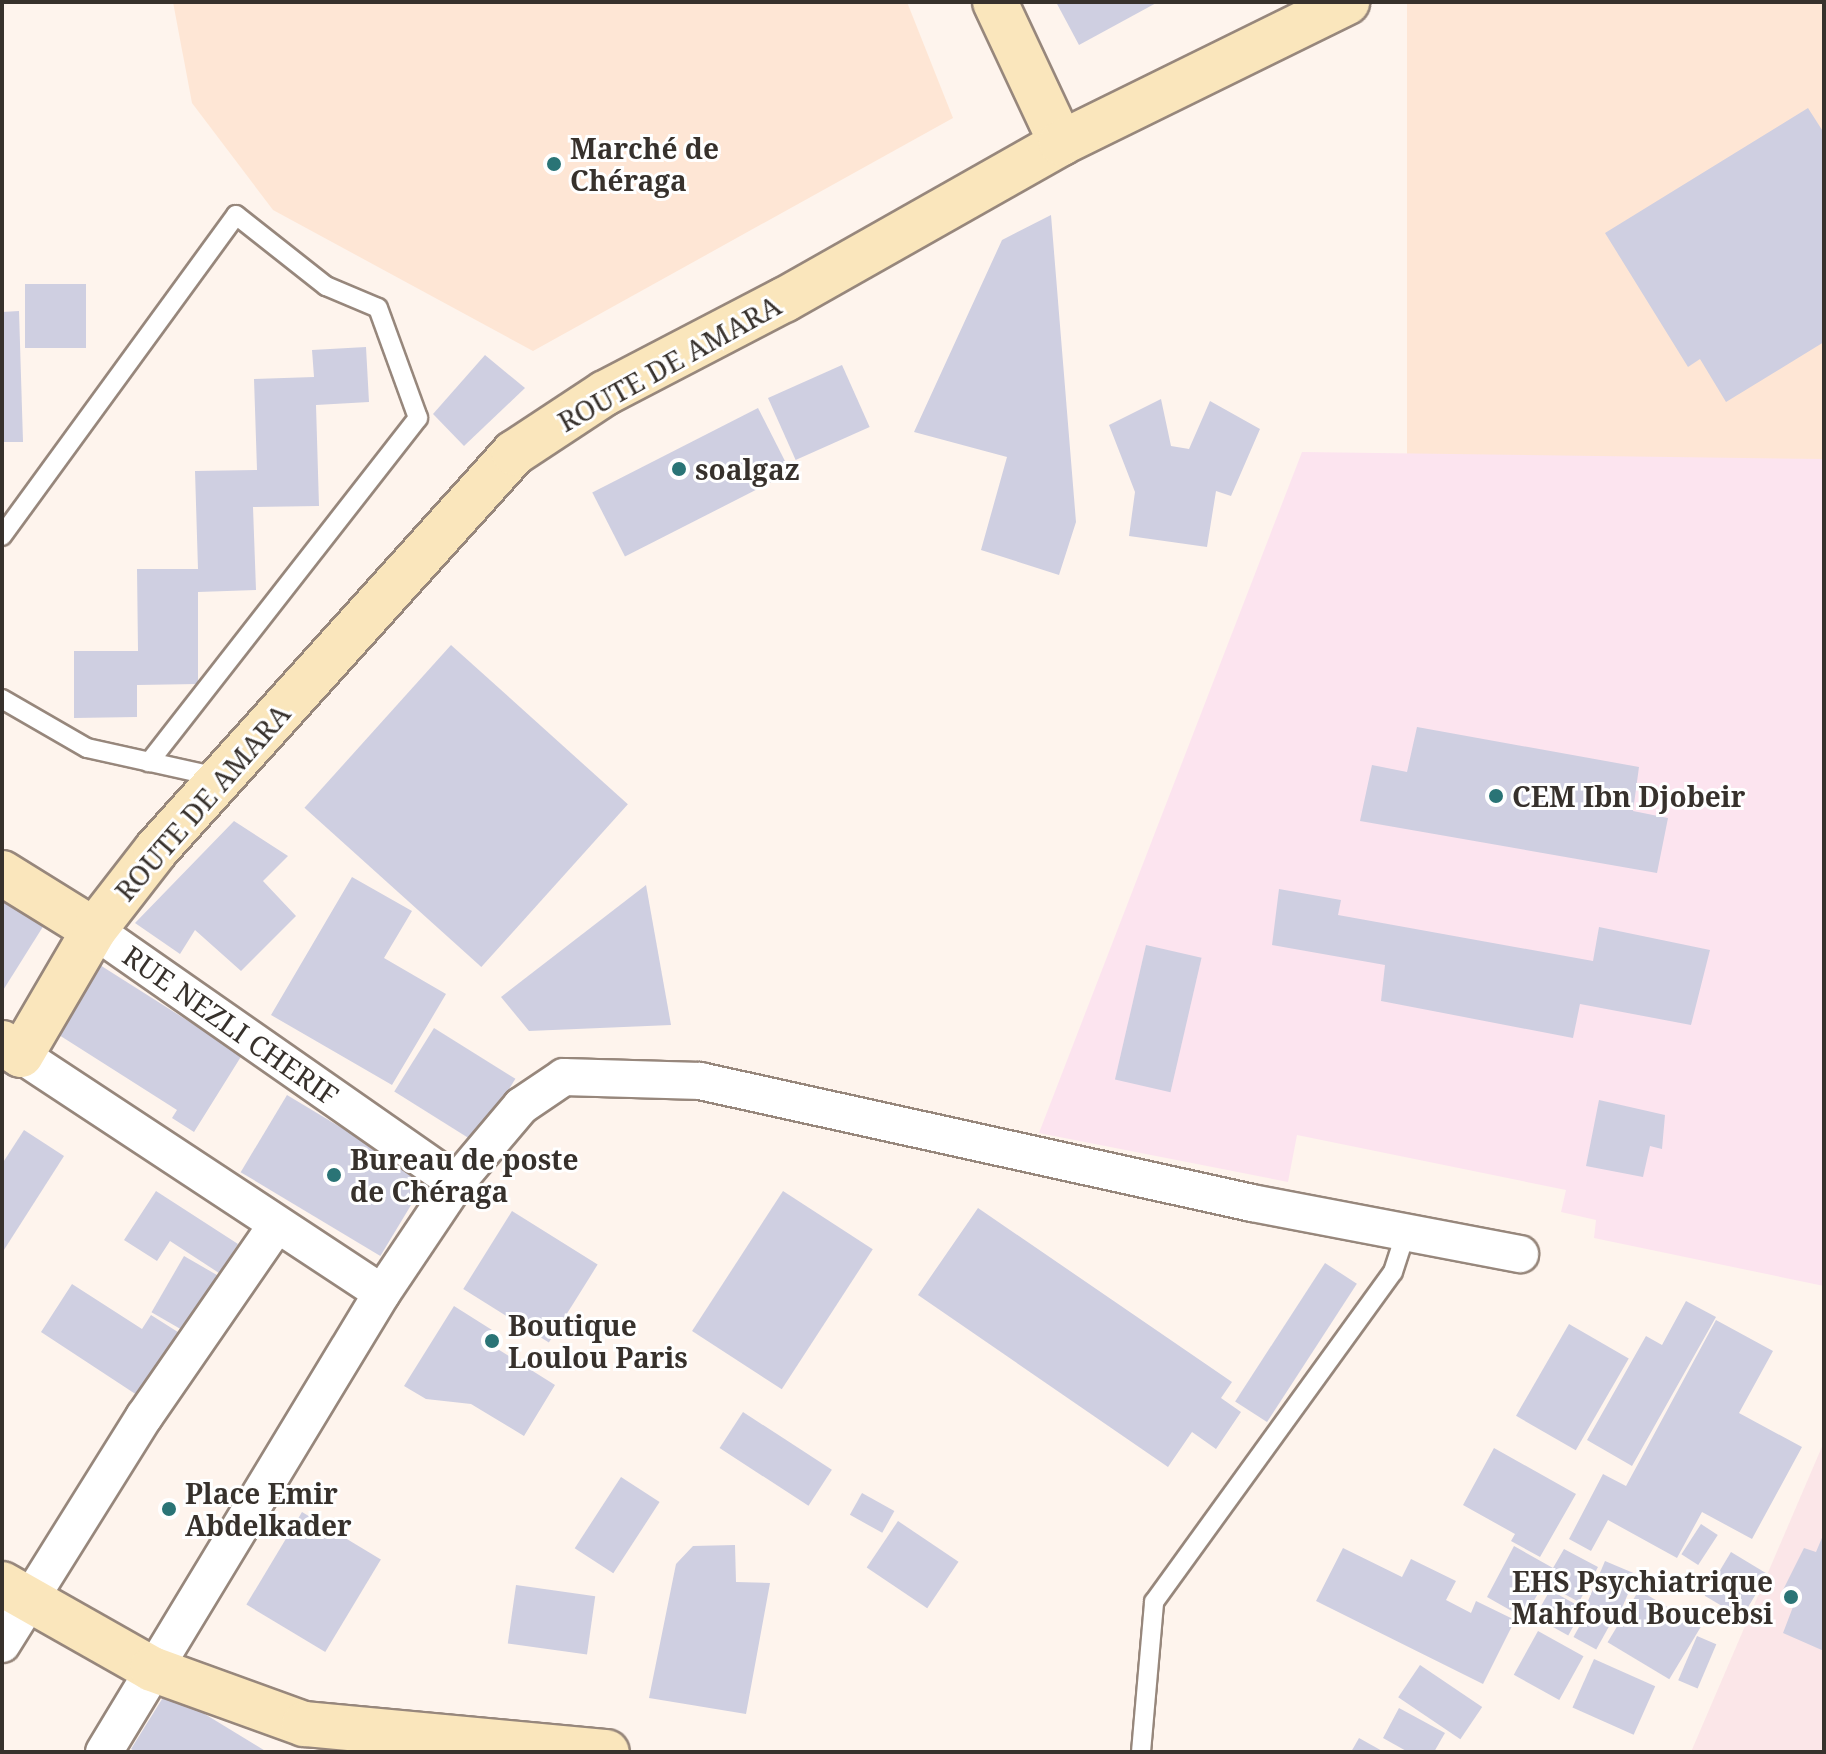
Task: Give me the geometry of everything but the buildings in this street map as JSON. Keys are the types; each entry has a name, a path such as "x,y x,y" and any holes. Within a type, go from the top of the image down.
{"street":[{"path":"995,2 1061,143"},
{"name":"ROUTE DE AMARA","path":"12,1049 94,930 156,850 514,453 605,393 784,300 1061,143 1347,2"},
{"name":"RUE NEZLI CHERIF","path":"2,873 94,930 456,1183"},
{"path":"12,1049 275,1227 382,1293"},
{"path":"104,1752 382,1293 456,1183 521,1106 564,1077 617,1075 700,1081 1520,1254"},
{"path":"2,1644 16,1593 144,1417 275,1227"},
{"path":"16,1593 152,1669 304,1724 607,1752"}],"lane":[{"path":"2,536 236,215 326,286 378,308 418,418 149,762"},
{"path":"2,699 87,748 221,777"},
{"path":"1141,1752 1154,1602 1393,1272 1406,1232"}],"shaded area":[{"name":"Marché de Chéraga","path":"173,2 907,2 953,118 533,351 273,210 192,103"},
{"path":"1407,2 1824,2 1824,459 1407,459"},
{"name":"CEM Ibn Djobeir","path":"1302,452 1824,459 1824,1286 1594,1238 1596,1220 1561,1212 1566,1190 1297,1135 1288,1182 1039,1133"},
{"name":"EHS Psychiatrique Mahfoud Boucebsi","path":"1824,1442 1824,1752 1691,1752"}],"place":[{"name":"Marché de Chéraga","path":"554,164"},
{"name":"soalgaz","path":"679,469"},
{"name":"CEM Ibn Djobeir","path":"1496,796"},
{"name":"Bureau de poste de Chéraga","path":"334,1175"},
{"name":"Boutique Loulou Paris","path":"492,1341"},
{"name":"Place Emir Abdelkader","path":"169,1509"},
{"name":"EHS Psychiatrique Mahfoud Boucebsi","path":"1791,1597"}]}
